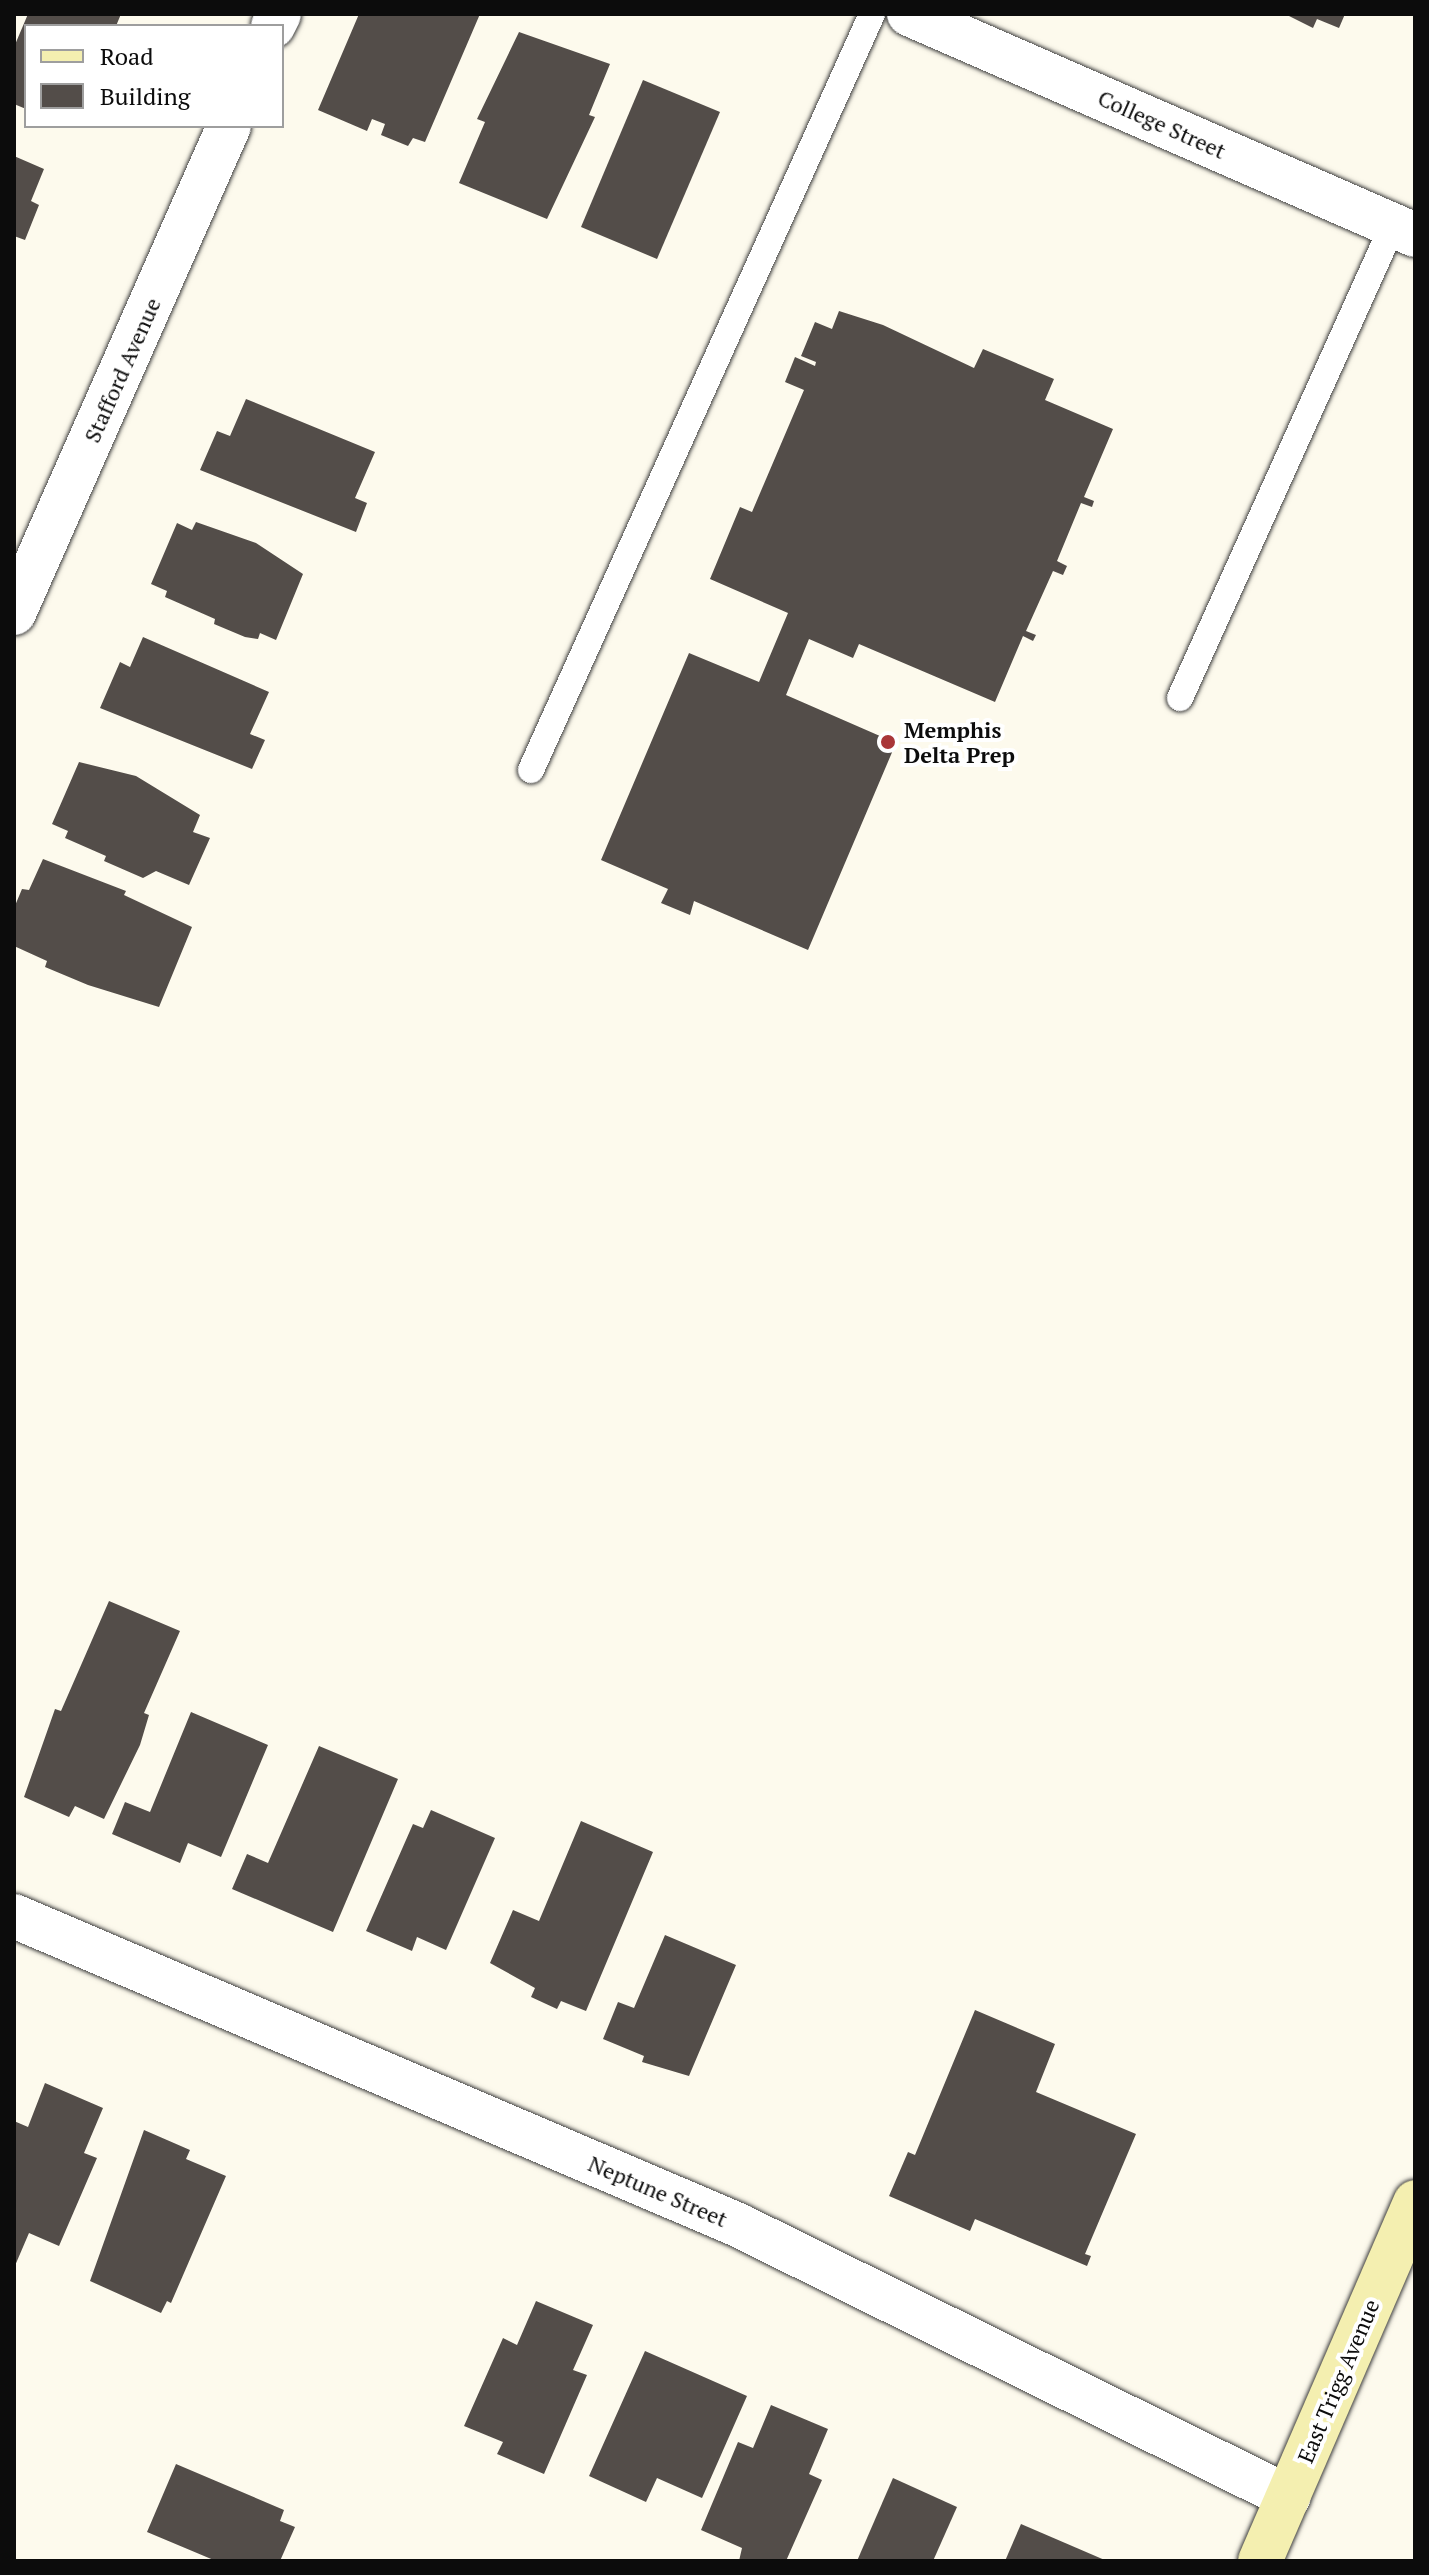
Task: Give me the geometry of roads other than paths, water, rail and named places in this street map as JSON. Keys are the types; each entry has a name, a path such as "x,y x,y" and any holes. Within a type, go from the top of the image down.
{"street":[{"name":"College Street","path":"916,15 1404,230"},
{"name":"Stafford Avenue","path":"14,613 228,128"},
{"name":"Neptune Street","path":"14,1916 738,2225 1288,2497"},
{"name":"East Trigg Avenue","path":"1260,2561 1415,2202"}],"lane":[{"path":"531,770 872,14"},
{"path":"1180,698 1404,230"}],"place":[{"name":"Memphis Delta Prep","path":"888,742"}]}
